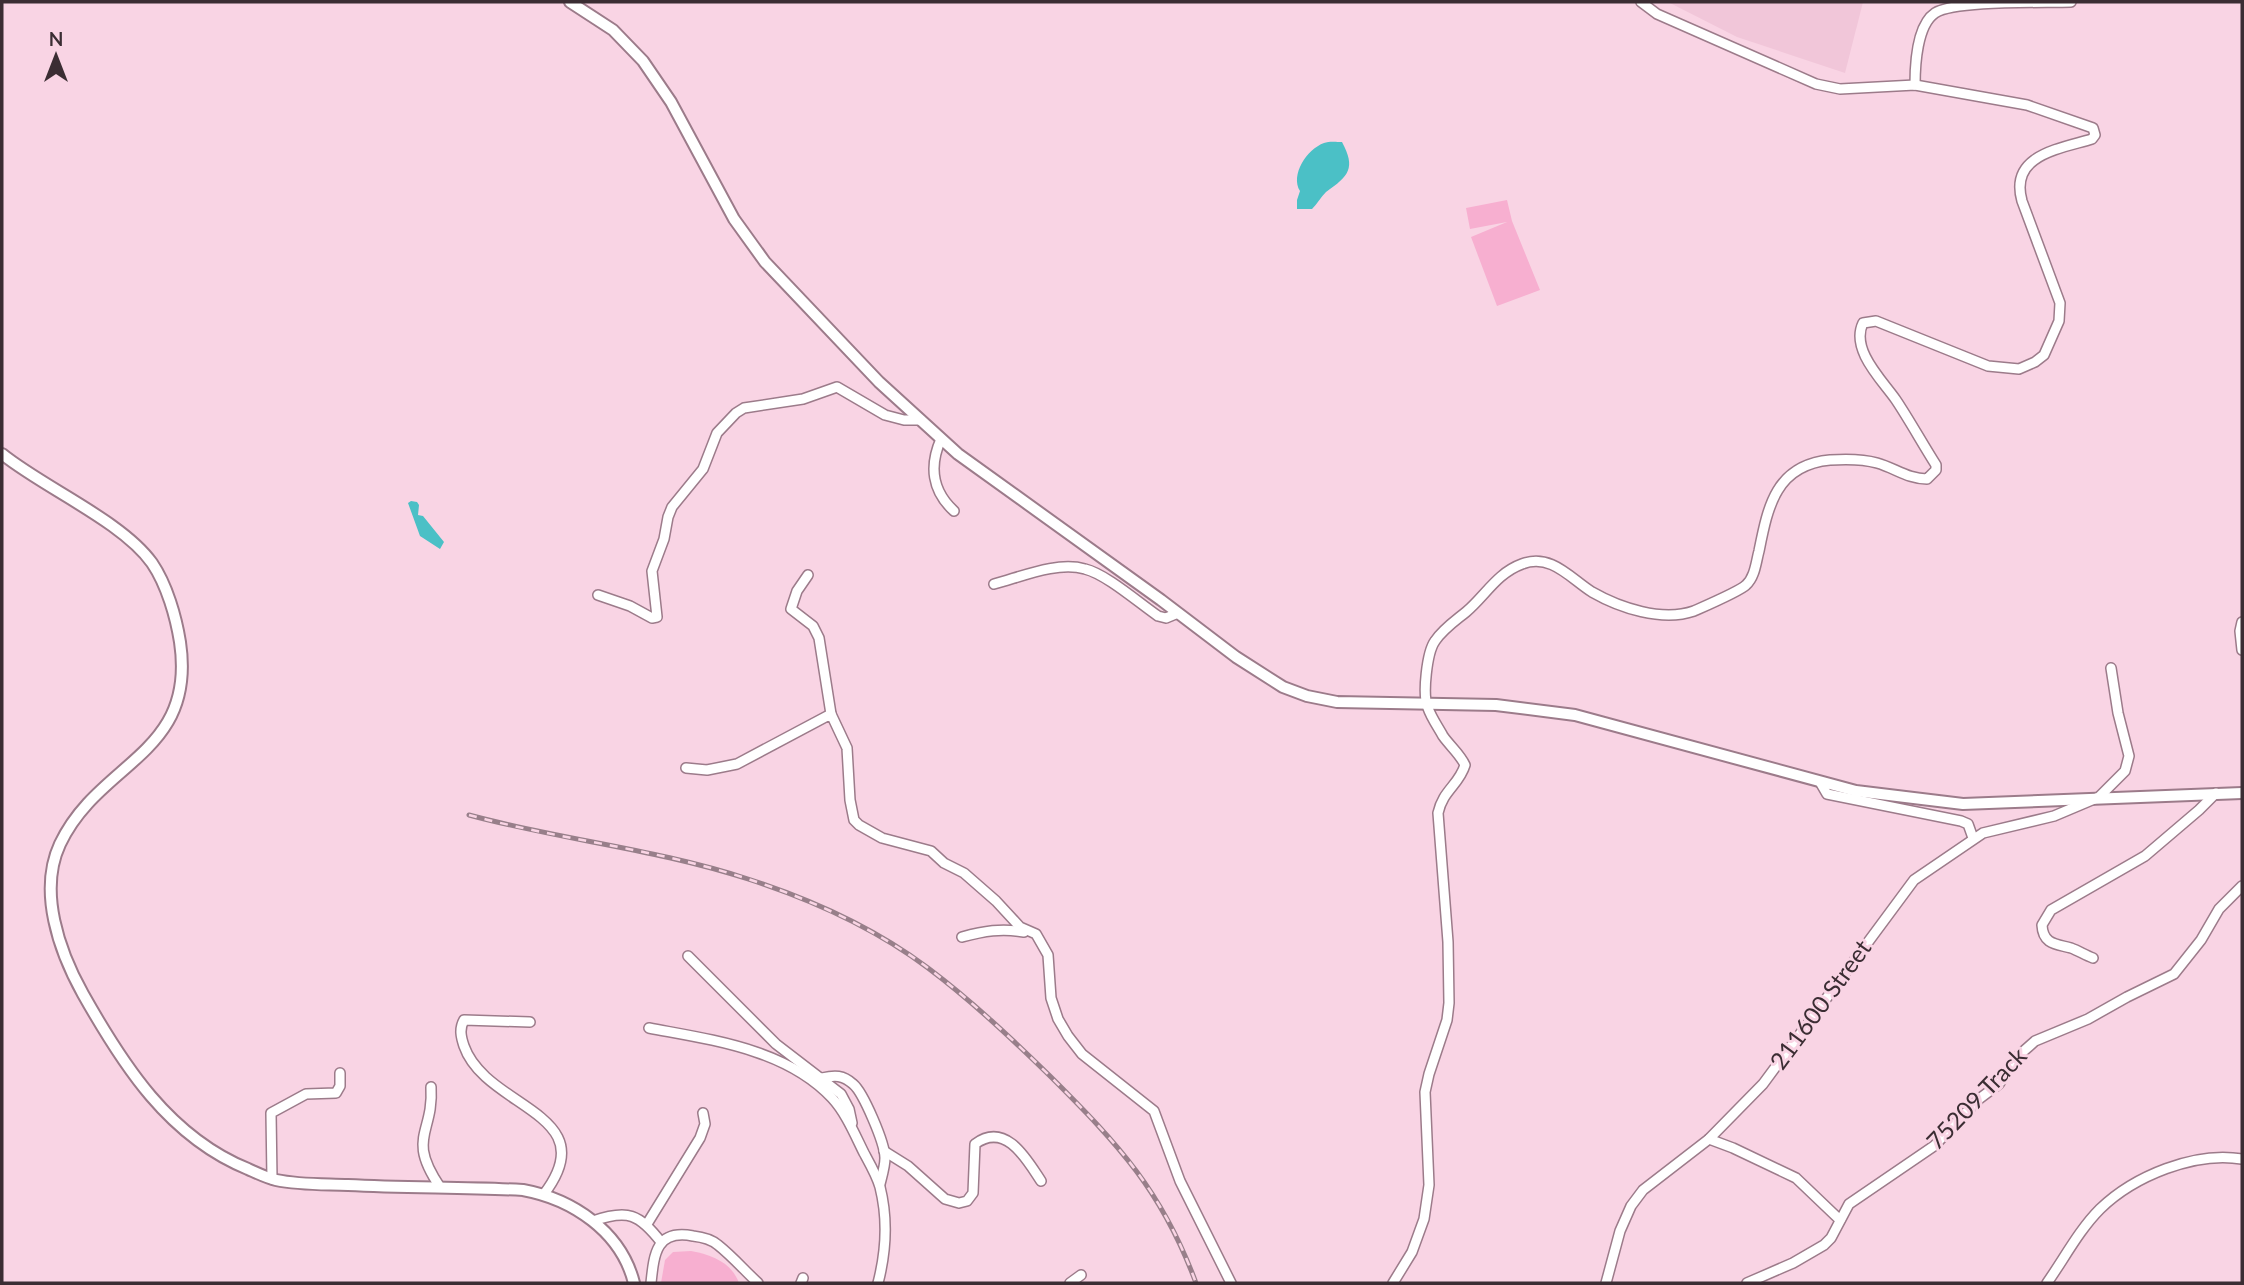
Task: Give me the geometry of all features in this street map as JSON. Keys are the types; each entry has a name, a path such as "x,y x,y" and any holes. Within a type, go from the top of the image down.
{"street":[{"path":"570,2 622,38 660,83 734,219 765,262 879,382 958,454 1262,675 1283,687 1307,696 1337,702 1496,705 1575,715 1856,791 1963,804 2242,793"},
{"path":"1393,1283 1412,1252 1424,1219 1429,1185 1426,1092 1450,1003 1438,813 1444,794 1462,774 1465,765 1444,737 1426,705 1428,660 1433,643 1492,583 1520,565 1532,561 1555,565 1591,591 1633,609 1654,613 1694,611 1746,585 1754,574 1769,505 1786,479 1801,466 1831,460 1858,460 1878,463 1917,479 1927,479 1933,474 1936,465 1894,397 1872,370 1861,338 1860,329 1863,323 1876,321 1889,325 1988,366 2007,370 2019,369 2044,355 2059,321 2060,303 2022,201 2020,176 2028,165 2043,154 2092,139 2095,131 2087,125 2027,105 1915,85 1840,89 1816,84 1657,14 1641,2"},
{"path":"1915,85 1915,57 1928,20 1936,12 1955,7 2009,2 2071,2"},
{"path":"598,594 631,606 652,618 657,617 652,571 672,507 703,469 718,433 736,413 758,405 803,399 837,387 885,415 904,420 921,420"},
{"path":"941,439 933,458 938,491 942,500 954,511"},
{"path":"2,454 22,470 117,530 143,552 163,587 180,643 181,672 174,713 163,731 145,751 96,794 69,828 58,847 51,886 52,910 61,945 80,988 131,1074 156,1104 194,1139 213,1153 272,1179 293,1183 523,1190 544,1194 566,1203 604,1231 619,1251 634,1283"},
{"path":"994,584 1053,569 1075,567 1105,578 1158,616 1166,618 1178,613"},
{"path":"808,575 797,591 792,609 813,626 819,638 831,714 847,748 854,820 882,838 931,851 944,863 964,873 1020,927 1035,934 1048,955 1051,998 1058,1020 1082,1054 1154,1111 1180,1181 1231,1283"},
{"path":"2242,622 2242,650"},
{"path":"2099,797 2125,771 2129,762 2111,668"},
{"path":"686,768 707,769 737,764 831,714"},
{"path":"1820,782 1827,794 1961,821 1968,824 1973,838"},
{"path":"2093,958 2073,948 2054,945 2045,939 2042,925 2051,910 2145,856 2216,793"},
{"name":"211600 Street","path":"1606,1283 1620,1231 1631,1206 1643,1190 1709,1139 1763,1084 1914,880 1973,838 1996,829 2054,816 2099,797"},
{"name":"75209 Track","path":"1747,1283 1818,1251 1831,1238 1844,1211 1856,1198 1920,1157 1952,1130 1979,1099 1999,1084 2018,1056 2035,1041 2088,1019 2174,974 2219,909 2242,886"},
{"path":"962,937 1000,929 1035,934"},
{"path":"688,956 775,1044 822,1078 846,1101 853,1131"},
{"path":"530,1022 464,1020 461,1037 468,1059 484,1078 557,1132 561,1143 559,1169 544,1194"},
{"path":"649,1028 741,1047 781,1062 812,1081 832,1098 853,1131 880,1186"},
{"path":"272,1179 271,1113 300,1096 336,1093 340,1086 340,1073"},
{"path":"822,1078 837,1075 855,1085 874,1120 884,1152 880,1186 886,1240 878,1283"},
{"path":"431,1087 431,1100 421,1142 429,1171 440,1187"},
{"path":"647,1224 700,1138 705,1124 703,1113"},
{"path":"884,1152 908,1166 945,1199 959,1203 967,1201 973,1193 975,1144 985,1139 1005,1140 1017,1146 1041,1181"},
{"path":"1709,1139 1796,1178 1840,1220"},
{"path":"2047,1283 2088,1222 2114,1197 2129,1187 2189,1161 2225,1156 2242,1159"},
{"path":"593,1222 608,1216 639,1218 661,1242"},
{"path":"651,1283 653,1258 661,1242 668,1236 677,1235 704,1238 717,1244 758,1283"},
{"path":"1070,1283 1081,1275"}],"shaded area":[{"path":"1668,2 1863,2 1845,73 1737,37"},
{"path":"1507,200 1512,221 1540,290 1497,306 1471,237 1507,222 1470,229 1466,208"},
{"path":"691,1251 726,1265 739,1283 661,1283 665,1260 673,1252"}],"water":[{"path":"1342,142 1349,159 1345,176 1326,192 1312,209 1297,209 1300,191 1297,178 1306,157 1324,143"},
{"path":"417,502 418,515 423,516 444,542 440,549 420,536 408,503"}],"railway":[{"path":"469,815 679,860 748,879 842,916 887,940 928,968 1007,1035 1098,1125 1153,1195 1169,1222 1196,1283"}]}
